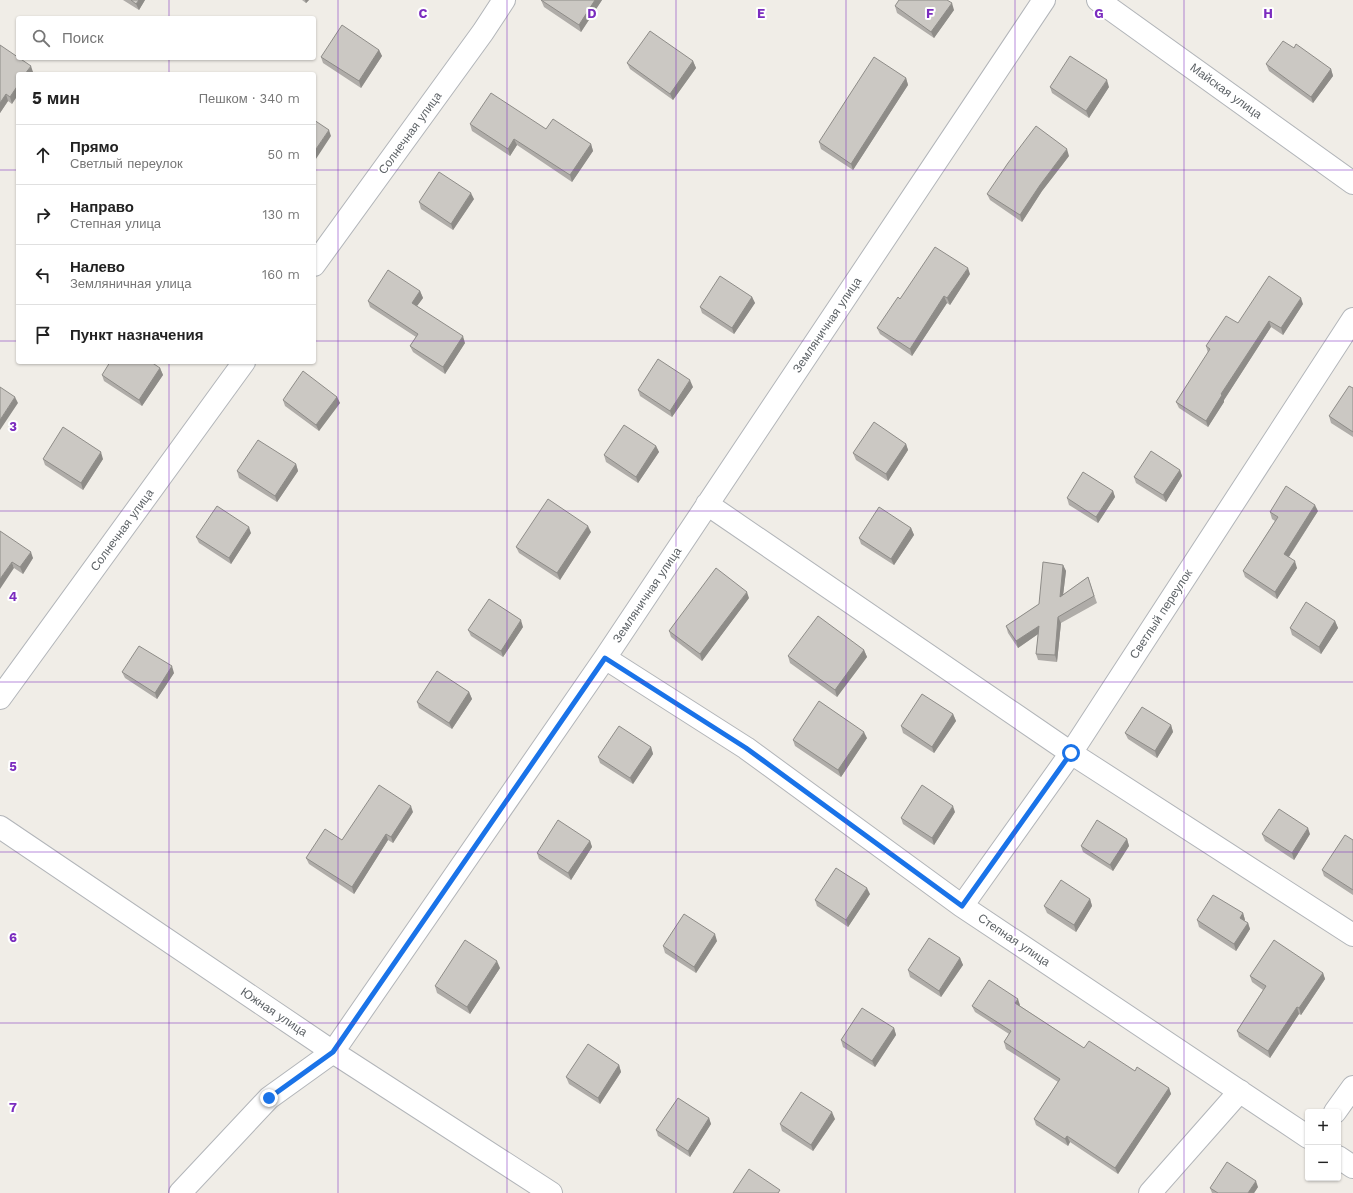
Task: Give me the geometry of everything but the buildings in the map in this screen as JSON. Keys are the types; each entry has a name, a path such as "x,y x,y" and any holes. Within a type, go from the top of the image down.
{"street":[{"name":"Солнечная улица","path":"316,262 483,32 504,0"},
{"name":"Земляничная улица","path":"180,1193 269,1098 333,1052 605,658 1044,0"},
{"name":"Майская улица","path":"1098,0 1353,183"},
{"name":"Светлый переулок","path":"962,906 1071,753 1353,319"},
{"name":"Солнечная улица","path":"0,698 243,364"},
{"path":"707,504 1071,753 1353,935"},
{"name":"Степная улица","path":"605,658 746,748 962,906 1305,1135"},
{"name":"Южная улица","path":"0,827 333,1052 552,1193"},
{"path":"1337,1109 1353,1087"},
{"path":"1150,1193 1240,1091"},
{"path":"1341,1159 1353,1167"}],"route":[{"path":"269,1098 333,1052 605,658 746,748 962,906 1071,753"}]}
